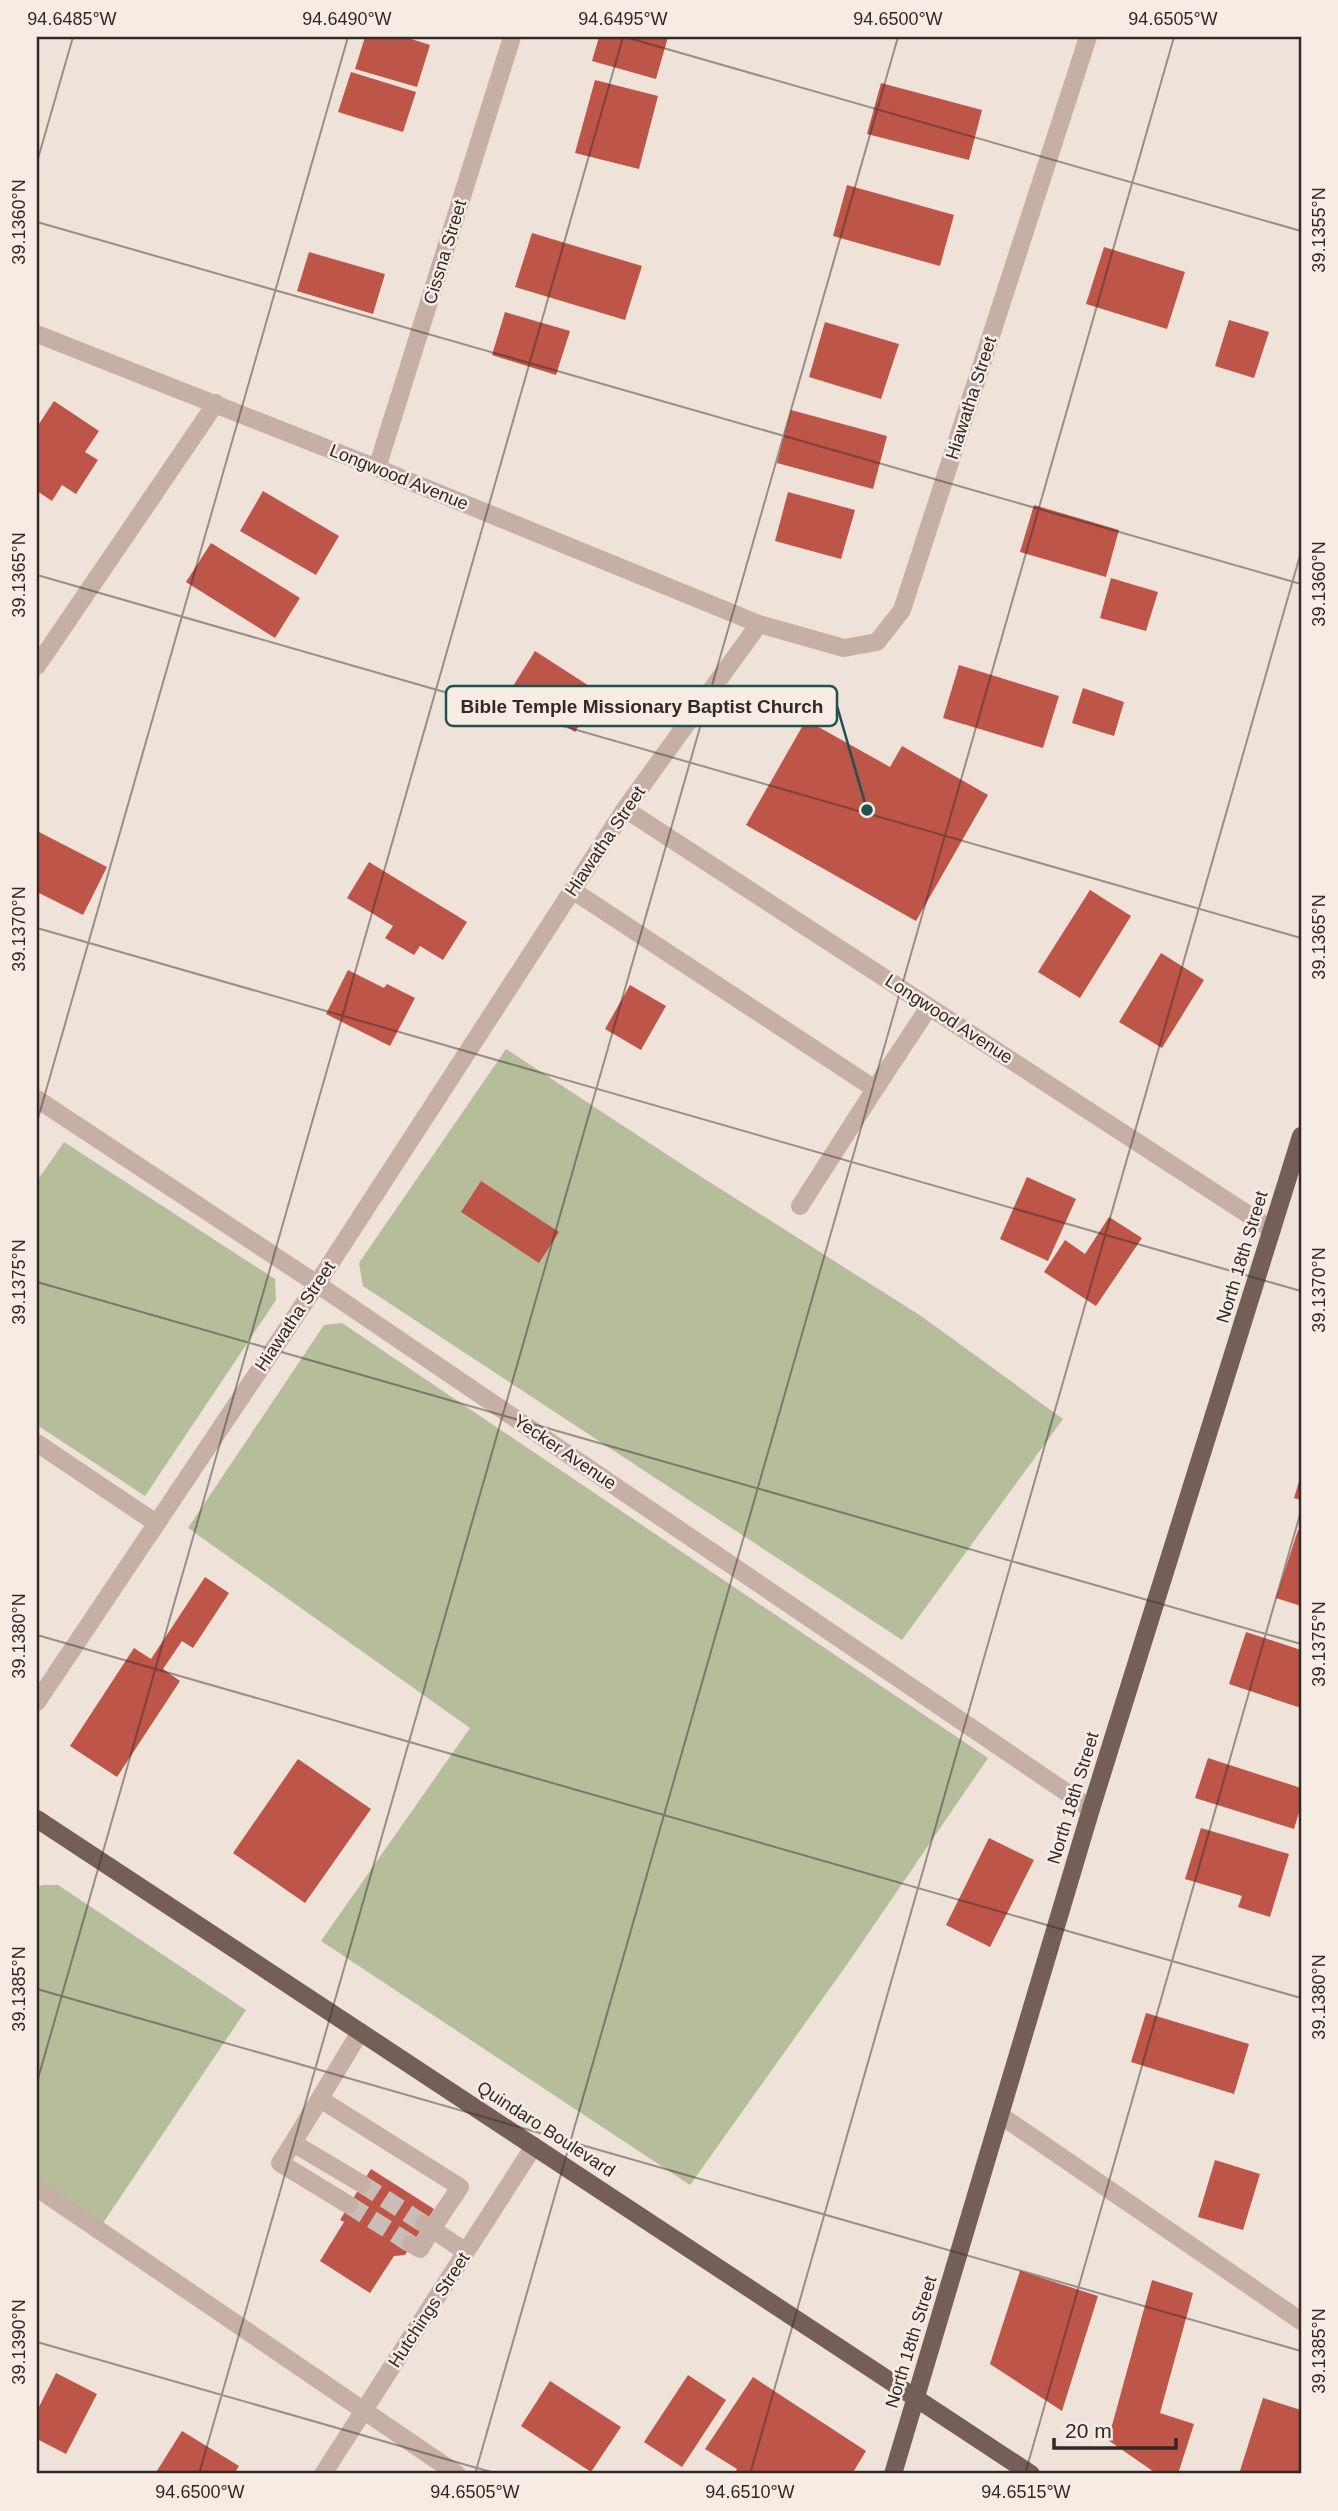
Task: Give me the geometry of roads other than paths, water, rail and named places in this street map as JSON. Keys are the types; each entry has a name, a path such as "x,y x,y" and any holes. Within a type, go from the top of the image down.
{"main road":[{"name":"North 18th Street","path":"893,2474 1091,1809 1301,1136"},
{"name":"Quindaro Boulevard","path":"38,1824 360,2032 1031,2474"}],"street":[{"name":"Cissna Street","path":"377,468 512,37"},
{"name":"Hiawatha Street","path":"37,1702 317,1284 625,809 759,624 844,648 877,642 902,610 1088,37"},
{"name":"Longwood Avenue","path":"37,334 216,403 759,624"},
{"path":"37,666 216,403"},
{"name":"Longwood Avenue","path":"625,809 1272,1230"},
{"path":"572,890 875,1089"},
{"path":"800,1206 929,1007"},
{"name":"Yecker Avenue","path":"37,1099 317,1284 1091,1809"},
{"path":"37,1443 156,1523"},
{"path":"349,2205 281,2163 360,2032"},
{"path":"320,2099 460,2187 428,2227 420,2249 411,2244"},
{"path":"1000,2115 1301,2321"},
{"path":"293,2143 362,2184"},
{"name":"Hutchings Street","path":"323,2474 534,2146"},
{"path":"37,2188 457,2474"},
{"path":"428,2227 466,2252"}],"tunnel":[{"path":"362,2184 424,2224"},
{"path":"349,2205 411,2244"}],"place":[{"name":"Bible Temple Missionary Baptist Church","path":"867,810"}]}
